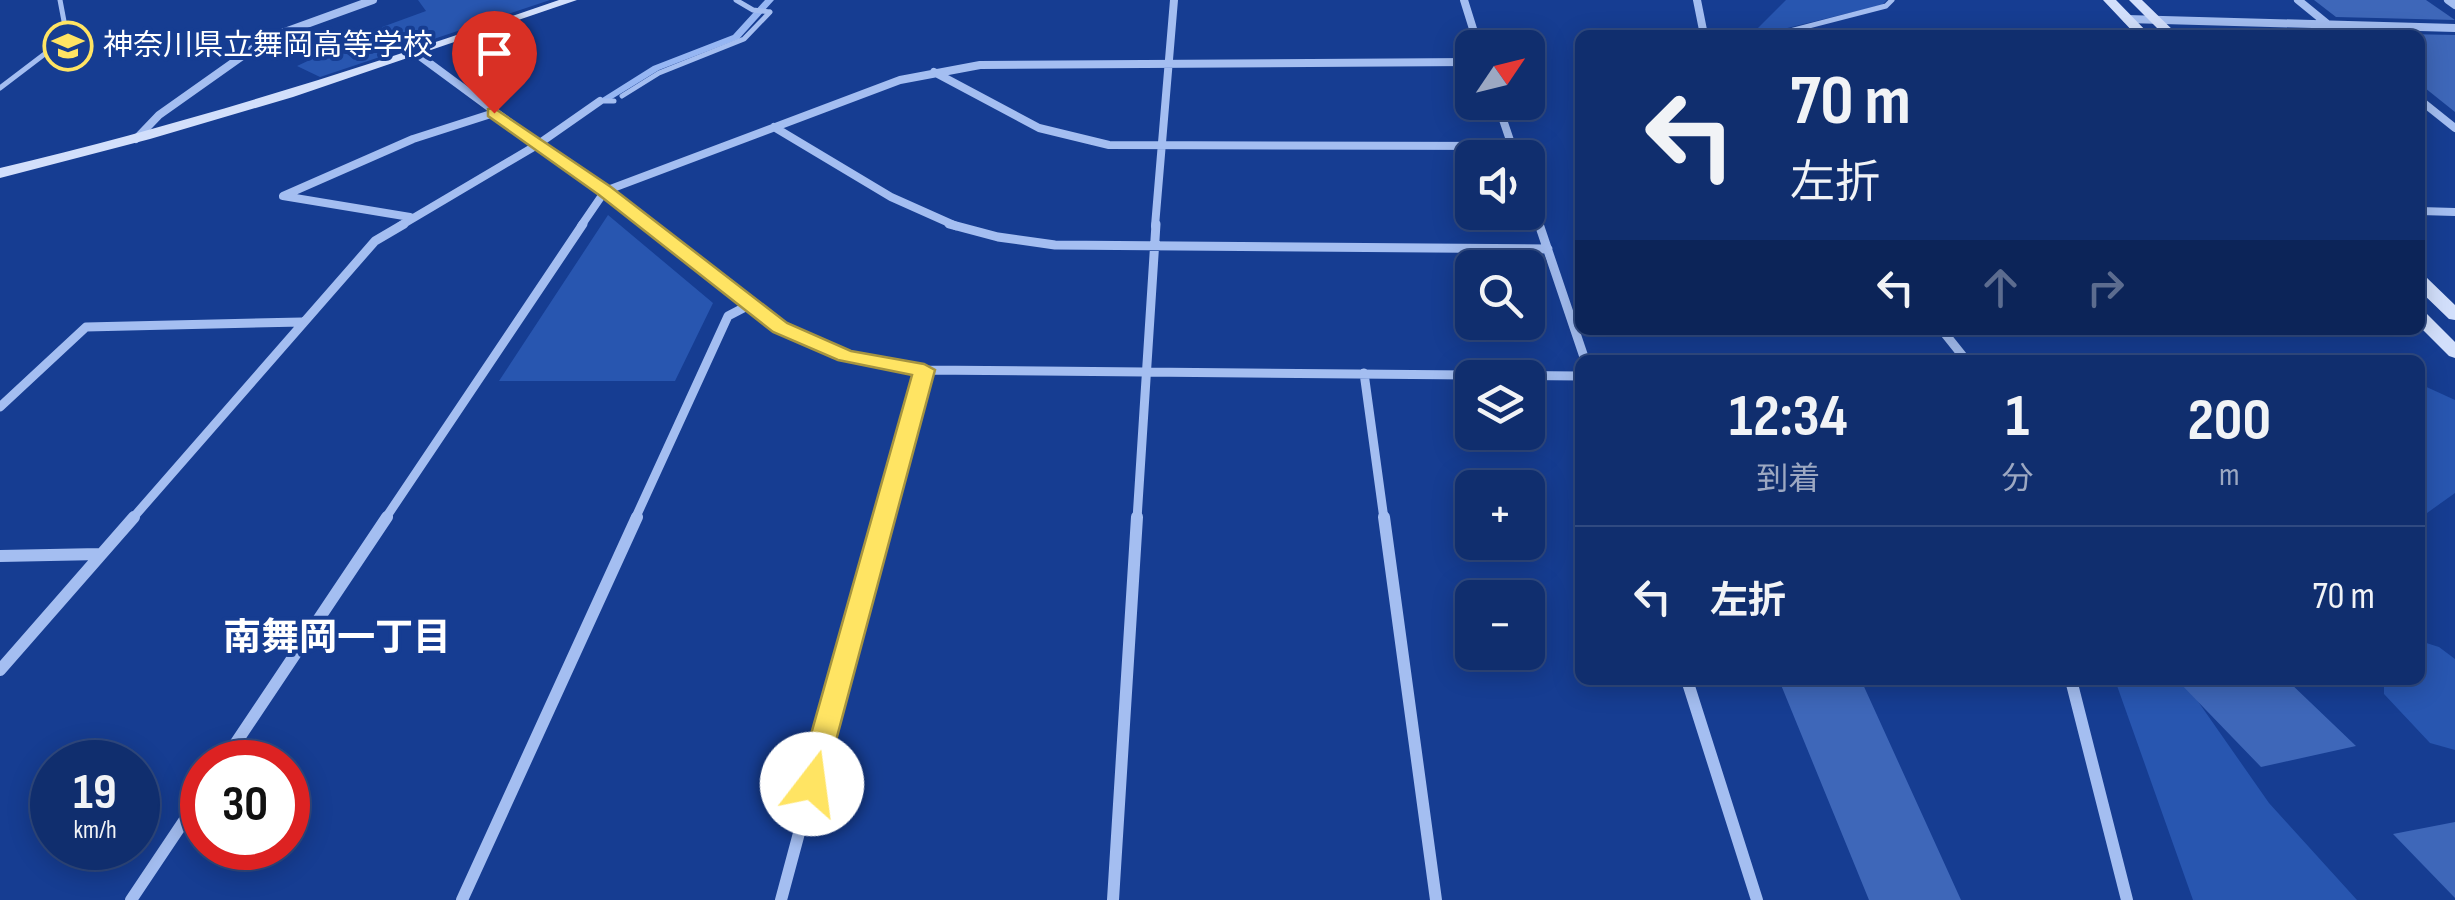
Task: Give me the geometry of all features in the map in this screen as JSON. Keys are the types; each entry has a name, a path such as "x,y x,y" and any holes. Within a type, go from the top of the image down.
{"street":[{"path":"133,142 159,116 268,38 373,0"},
{"path":"0,172 133,142 416,54 572,0"},
{"path":"1113,900 1166,63 1174,0"},
{"path":"1464,0 1473,30"},
{"path":"1697,0 1703,30"},
{"path":"2109,0 2138,30"},
{"path":"2136,0 2166,30"},
{"path":"2298,0 2335,30"},
{"path":"2448,0 2455,5"},
{"path":"2127,19 2455,28"},
{"path":"416,54 536,145 605,191 780,328 846,356 924,370 1575,376"},
{"path":"238,740 605,191 900,80 933,72 1043,62 1455,62"},
{"path":"933,72 1039,128 1109,145 1455,146"},
{"path":"0,670 375,241 536,145 600,101"},
{"path":"2425,104 2455,128"},
{"path":"410,217 283,196 412,139 494,113"},
{"path":"774,127 926,214 964,230 1055,246 1548,250"},
{"path":"2425,210 2455,212"},
{"path":"1541,230 1575,330"},
{"path":"2425,286 2455,315"},
{"path":"462,900 728,316 751,304"},
{"path":"0,407 86,326 302,322"},
{"path":"2425,322 2455,352"},
{"path":"1946,335 1962,355"},
{"path":"780,900 924,370"},
{"path":"1364,373 1436,900"},
{"path":"0,556 100,554"},
{"path":"1689,685 1757,900"},
{"path":"2072,685 2127,900"},
{"path":"131,900 180,827"}],"lane":[{"path":"0,88 67,37 60,0"},
{"path":"622,96 659,72 744,39 770,12 753,10 736,0"},
{"path":"1793,30 1886,6 1892,0"},
{"path":"600,101 614,101"}],"shaded area":[{"path":"418,0 550,0 320,77 297,66 426,11"},
{"path":"1786,0 1887,0 1882,5 1779,30 1758,28"},
{"path":"608,215 713,303 675,381 499,381"},
{"path":"2425,386 2455,400 2455,493 2425,514"},
{"path":"2425,643 2455,659 2455,750 2430,743 2384,694 2384,685 2425,685"},
{"path":"2117,685 2186,685 2269,803 2357,900 2193,900"}],"building":[{"path":"2314,0 2426,0 2455,20 2336,17"},
{"path":"2425,34 2455,35 2455,112 2425,88"},
{"path":"1781,685 1863,685 1961,900 1869,900"},
{"path":"2182,685 2292,685 2356,746 2261,767"},
{"path":"2455,822 2455,898 2393,834"}],"waterway":[{"path":"604,100 656,68 736,37 770,0"}],"place":[{"name":"神奈川県立舞岡高等学校","path":"68,46"}],"district":[{"name":"南舞岡一丁目","path":"337,638"}],"route":[{"path":"494,113 605,191 780,328 846,356 924,370 812,784"}]}
